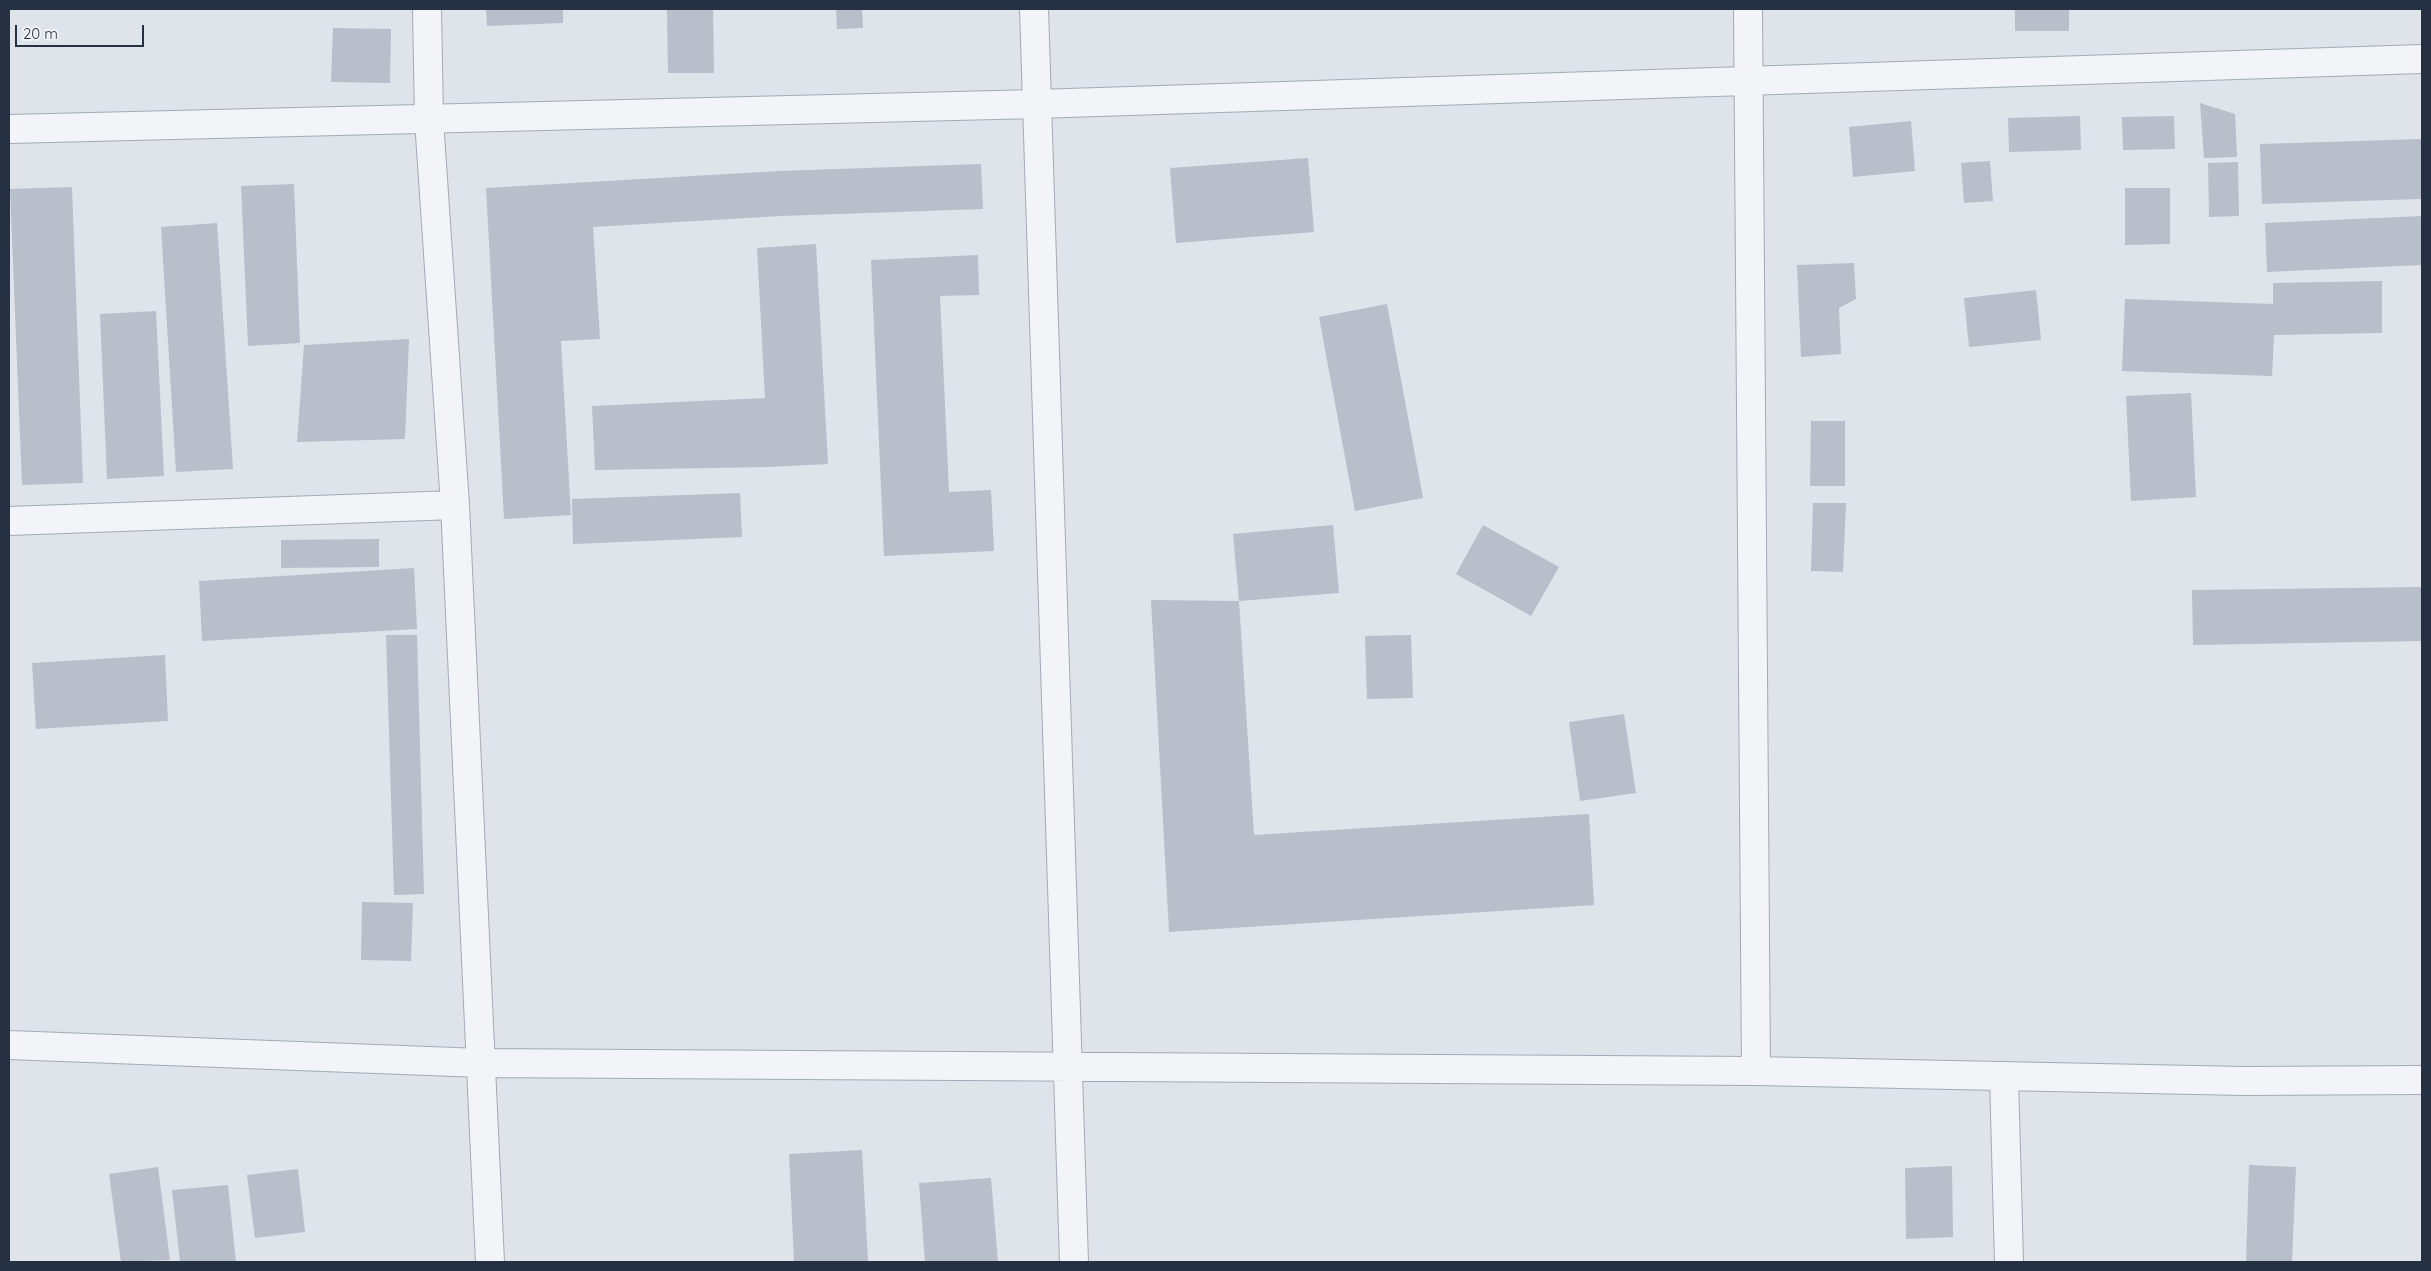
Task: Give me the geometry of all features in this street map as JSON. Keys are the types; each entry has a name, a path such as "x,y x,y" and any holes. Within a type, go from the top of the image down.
{"street":[{"path":"427,9 429,120 455,505 490,1262"},
{"path":"1034,9 1074,1262"},
{"path":"1748,9 1756,1071"},
{"path":"9,129 1037,104 2422,58"},
{"path":"9,521 455,505"},
{"path":"9,1045 481,1063 1756,1071 2244,1081 2422,1080"},
{"path":"2004,1076 2009,1262"}],"building":[{"path":"486,9 563,9 563,23 487,26"},
{"path":"667,9 713,9 714,73 668,73"},
{"path":"836,9 862,9 863,28 837,29"},
{"path":"2015,9 2069,9 2069,31 2015,31"},
{"path":"333,28 391,29 390,83 331,82"},
{"path":"2200,103 2235,114 2237,157 2204,158"},
{"path":"2080,116 2081,150 2009,152 2008,118"},
{"path":"2174,116 2175,149 2123,150 2122,117"},
{"path":"1911,121 1915,171 1853,177 1849,127"},
{"path":"2422,139 2422,199 2262,204 2260,144"},
{"path":"1308,158 1314,232 1176,243 1170,168"},
{"path":"1990,161 1993,201 1964,203 1961,163"},
{"path":"2238,162 2239,216 2209,217 2208,163"},
{"path":"981,164 983,209 781,216 593,227 600,339 561,341 571,515 504,519 486,188 779,171"},
{"path":"294,184 300,343 248,346 241,186"},
{"path":"72,187 83,483 22,485 10,189"},
{"path":"2125,188 2170,188 2170,244 2125,245"},
{"path":"2422,216 2422,265 2267,272 2265,223"},
{"path":"217,223 233,469 176,472 161,227"},
{"path":"816,244 828,464 595,470 592,406 765,398 757,248"},
{"path":"978,255 979,295 940,296 949,492 991,490 994,551 884,556 871,260"},
{"path":"1854,263 1856,299 1839,308 1841,354 1801,357 1797,265"},
{"path":"2382,281 2382,333 2274,335 2272,376 2122,371 2125,299 2273,304 2273,283"},
{"path":"2036,290 2041,340 1969,347 1964,298"},
{"path":"1387,304 1423,498 1355,511 1319,317"},
{"path":"156,311 164,476 107,479 100,314"},
{"path":"409,339 405,439 297,442 304,345"},
{"path":"2191,393 2196,497 2131,501 2126,396"},
{"path":"1811,421 1845,421 1845,486 1810,486"},
{"path":"740,493 742,537 573,544 572,499"},
{"path":"1813,503 1846,503 1843,572 1811,571"},
{"path":"1333,525 1339,593 1239,601 1233,534"},
{"path":"1483,525 1559,567 1531,616 1456,574"},
{"path":"379,539 379,567 281,568 281,540"},
{"path":"414,568 417,629 202,641 199,581"},
{"path":"2422,587 2422,641 2193,645 2192,590"},
{"path":"1151,600 1239,601 1254,835 1589,814 1594,905 1169,932"},
{"path":"386,635 417,635 424,894 394,895"},
{"path":"1411,635 1413,698 1367,699 1365,636"},
{"path":"165,655 168,721 36,729 32,663"},
{"path":"1624,714 1636,793 1580,801 1569,722"},
{"path":"362,902 413,903 411,961 361,960"},
{"path":"862,1150 868,1262 794,1262 789,1154"},
{"path":"2249,1165 2296,1167 2292,1262 2246,1262"},
{"path":"1952,1166 1953,1237 1906,1239 1905,1168"},
{"path":"158,1167 170,1260 121,1262 109,1174"},
{"path":"298,1169 305,1232 255,1238 247,1175"},
{"path":"991,1178 998,1262 925,1262 919,1183"},
{"path":"228,1185 236,1262 180,1262 172,1190"}]}
